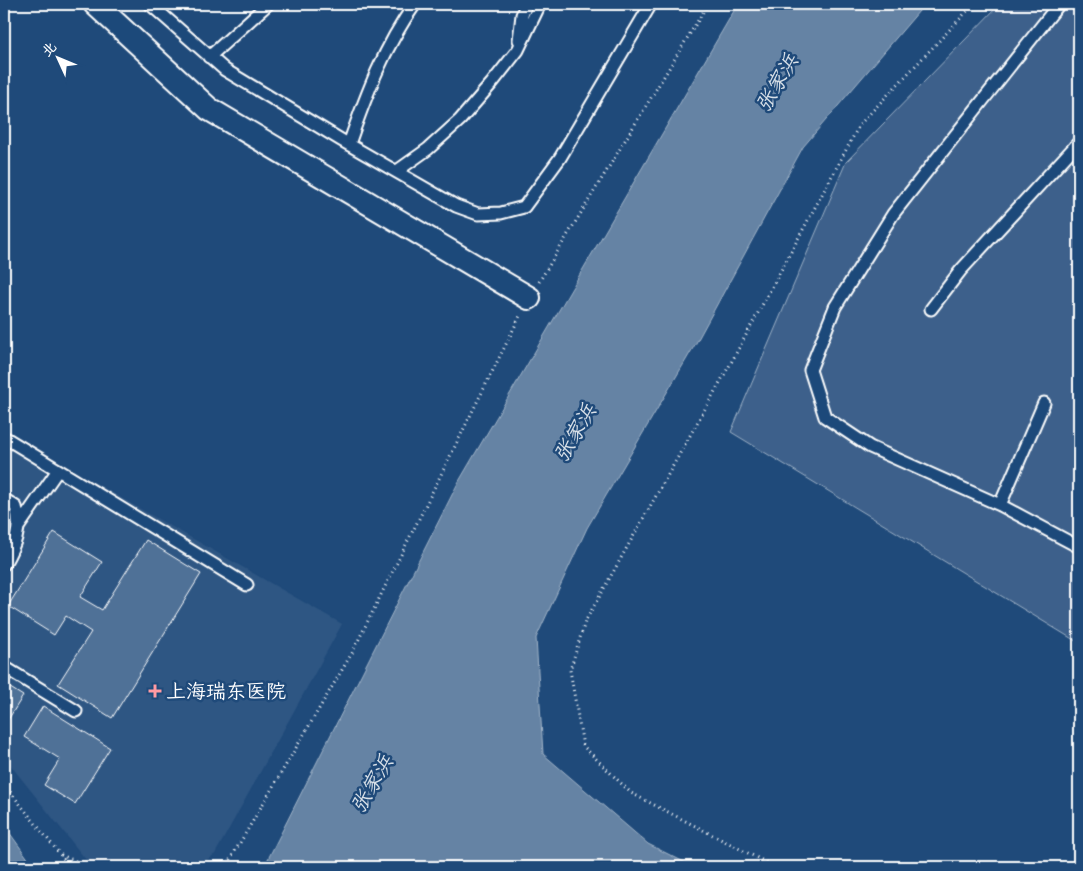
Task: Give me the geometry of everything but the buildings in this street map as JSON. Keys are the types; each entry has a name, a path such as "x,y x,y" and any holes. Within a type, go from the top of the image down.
{"street":[{"path":"95,4 209,109 529,298"}],"lane":[{"path":"151,4 225,70 456,206 478,214 501,214 524,207 560,158 651,4"},
{"path":"209,57 268,4"},
{"path":"349,144 393,36 415,4"},
{"path":"518,50 522,15 526,4"},
{"path":"397,172 428,150 460,120 492,83 518,50 540,4"},
{"path":"1059,4 892,214 835,307 810,370 825,417 870,447 1000,505 1079,547"},
{"path":"931,310 961,270 1079,142"},
{"path":"1000,505 1044,403"},
{"path":"4,437 247,585"},
{"path":"19,526 58,470"},
{"path":"4,499 16,506 30,510"},
{"path":"4,564 17,539 19,526 16,506"},
{"path":"4,667 76,711"}],"path":[{"path":"223,867 228,863 260,812 352,653 529,298 708,4"},
{"path":"775,867 631,793 583,746 570,670 584,622 732,361 860,124 974,4"},
{"path":"4,784 70,867"},
{"path":"60,855 90,867"},
{"path":"285,867 293,865 313,867"}],"shaded area":[{"path":"1000,4 1079,4 1079,643 731,432 846,162"},
{"name":"上海瑞东医院","path":"4,431 342,624 215,854 198,867 97,867 87,861 4,757"}],"water":[{"name":"张家浜","path":"738,4 925,4 803,147 696,343 587,528 536,638 543,754 648,844 694,867 262,867 268,859 458,483"},
{"path":"4,825 34,867 4,867"}],"place":[{"name":"上海瑞东医院","path":"155,691"}]}
